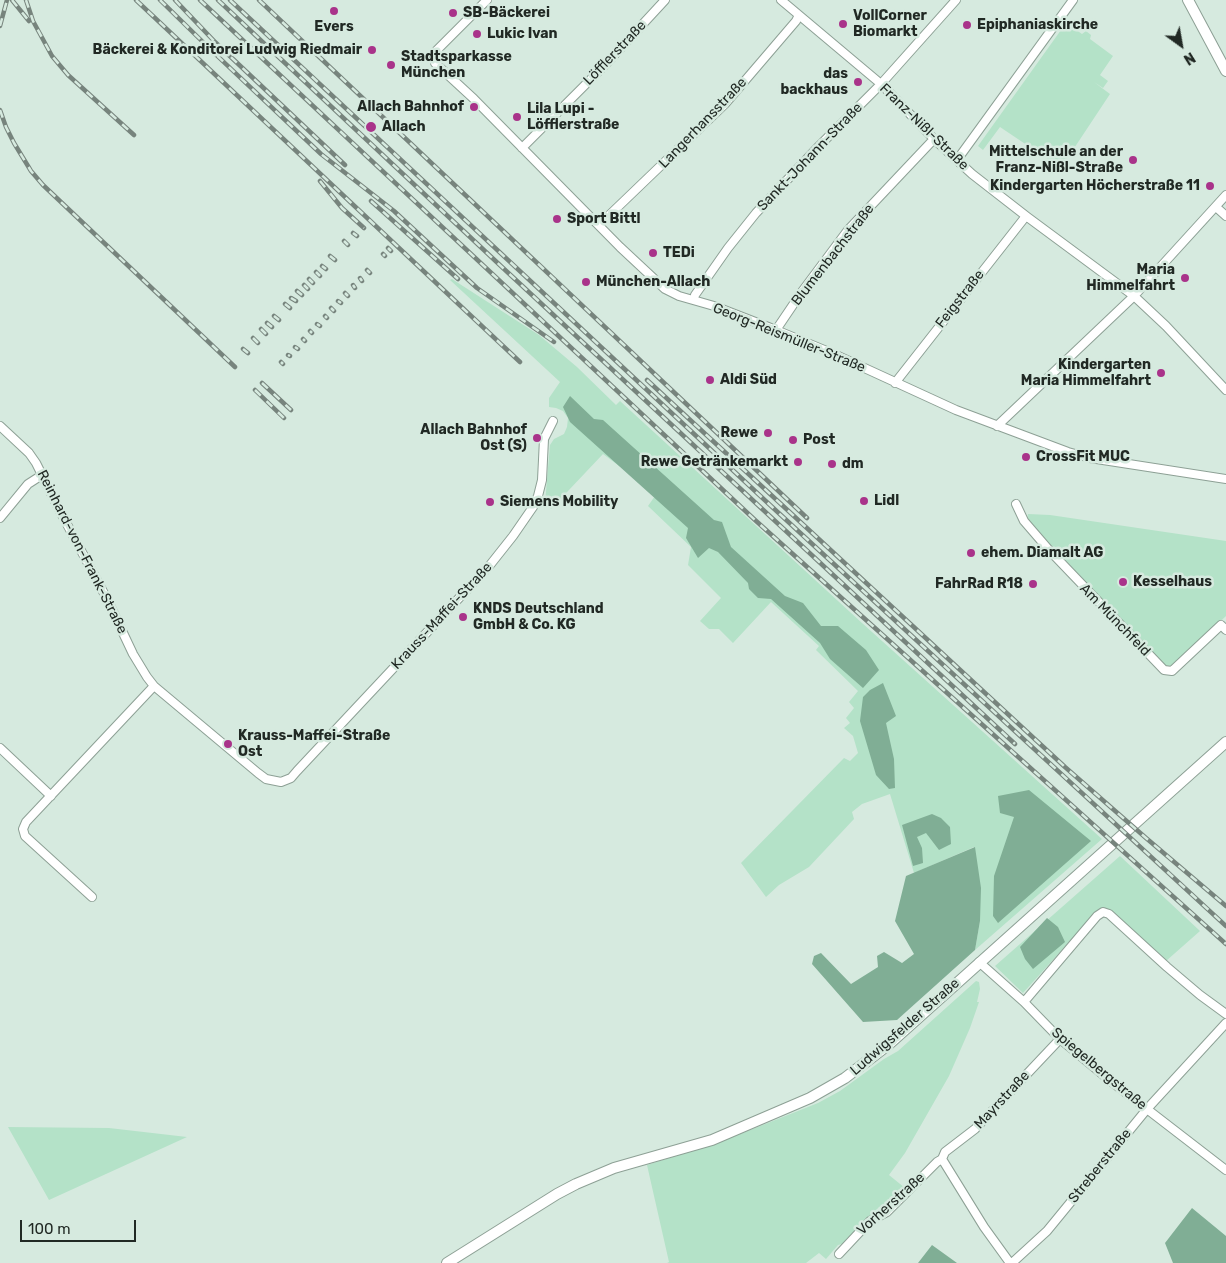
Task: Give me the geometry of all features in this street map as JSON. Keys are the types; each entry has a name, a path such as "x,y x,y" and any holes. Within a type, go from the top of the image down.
{"street":[{"name":"Georg-Reismüller-Straße","path":"487,0 437,50 434,57 437,66 474,99 665,290 776,330 834,354 956,410 1068,452 1090,458 1226,479"},
{"name":"Löfflerstraße","path":"522,148 604,66 665,0"},
{"name":"Franz-Nißl-Straße","path":"781,0 881,84 957,160 1026,216 1134,296 1166,326 1226,390"},
{"path":"957,160 1073,0"},
{"path":"1188,0 1226,71"},
{"name":"Sankt-Johann-Straße","path":"694,300 700,287 728,248 756,214 819,146 881,84 954,1"},
{"name":"Langerhansstraße","path":"599,225 725,104 796,21 799,15"},
{"name":"Blumenbachstraße","path":"776,330 848,230 934,138"},
{"path":"997,426 1134,296 1226,194"},
{"path":"1216,207 1226,216"},
{"name":"Feigstraße","path":"895,383 1026,216"},
{"name":"Krauss-Maffei-Straße","path":"281,782 290,778 298,771 490,566 513,536 533,507 538,496 542,480 544,439 553,421"},
{"name":"Reinhard-von-Frank-Straße","path":"0,426 28,453 42,475 107,599 133,654 154,686 258,773 266,779 281,782"},
{"path":"0,518 28,484 42,475"},
{"name":"Am Münchfeld","path":"1016,504 1024,521 1049,550 1164,670 1172,671 1224,625"},
{"path":"92,897 25,836 23,829 26,822 154,686"},
{"name":"Ludwigsfelder Straße","path":"447,1263 557,1194 582,1181 622,1166 712,1140 828,1089 845,1078 878,1053 1226,742"},
{"path":"0,748 50,796"},
{"path":"1024,1002 1097,916 1103,912 1109,914 1179,978 1226,1014"},
{"name":"Spiegelbergstraße","path":"979,962 1024,1002 1060,1039 1226,1170"},
{"name":"Streberstraße","path":"1011,1263 1052,1225 1147,1109 1226,1022"},
{"name":"Mayrstraße","path":"942,1159 946,1152 975,1129 1060,1039"},
{"path":"942,1159 984,1227 1011,1263"},
{"name":"Vorherstraße","path":"839,1254 870,1221 887,1212 942,1159"}],"green space":[{"path":"1066,23 1082,34 1086,31 1091,35 1090,39 1113,56 1100,75 1108,81 1103,88 1094,82 1110,94 1061,168 1000,127 983,150 978,146"},
{"path":"452,279 539,335 577,367 616,405 620,401 862,623 1102,839 975,950 980,921 974,847 914,873 890,794 862,804 852,812 854,819 809,867 779,885 766,897 741,863 844,758 850,761 858,753 853,736 844,728 850,723 846,718 854,708 849,702 858,691 816,650 819,646 771,602 733,643 719,629 709,629 700,621 721,598 688,565 691,547 648,506 655,496 603,454 551,509 545,503 550,445 554,439 564,434 567,427 568,418 563,411 549,407 549,398 560,382 450,280"},
{"path":"570,396 594,419 603,420 714,520 722,522 731,547 785,596 803,603 821,626 838,626 866,650 879,670 863,688 830,659 820,643 771,599 758,598 749,589 748,583 718,552 709,548 698,558 686,538 688,528 570,422 563,407"},
{"path":"1028,514 1050,515 1226,541 1226,616 1175,664 1165,666 1027,520"},
{"path":"883,683 896,716 886,723 894,759 895,788 889,789 876,775 860,721 863,697 870,690"},
{"path":"1029,790 1091,841 998,923 993,916 994,876 1014,817 1000,813 998,796"},
{"path":"932,814 941,818 950,827 951,844 939,850 926,833 917,837 922,848 923,863 913,866 902,825"},
{"path":"975,847 981,888 980,921 975,950 897,1020 863,1022 812,964 814,956 821,953 851,984 878,967 877,956 884,952 902,963 914,954 895,921 906,876"},
{"path":"1120,856 1200,931 1166,961 1108,910 1098,910 1023,993 995,966"},
{"path":"1047,918 1058,927 1065,942 1033,969 1025,959 1020,947"},
{"path":"976,981 979,982 980,989 977,1002 979,1002 970,1028 949,1076 905,1153 889,1175 905,1188 888,1206 879,1207 845,1243 838,1245 826,1259 819,1253 806,1263 667,1263 669,1262 647,1165 720,1142 818,1103 840,1091 898,1051"},
{"path":"8,1127 109,1128 187,1137 49,1200"},
{"path":"1192,1208 1226,1236 1226,1263 1173,1263 1165,1243"},
{"path":"932,1245 957,1263 918,1263"}],"railway":[{"path":"0,26 7,0"},
{"path":"12,0 29,21"},
{"path":"26,0 33,21 52,56 68,75 134,135"},
{"path":"136,0 520,362"},
{"path":"160,0 321,154 394,211 477,288 554,342"},
{"path":"175,0 215,42 345,165"},
{"path":"200,0 755,520 1226,944"},
{"path":"218,0 1015,744"},
{"path":"230,0 770,505 1226,926"},
{"path":"259,0 807,518"},
{"path":"0,110 14,143 31,171 43,185 235,367"},
{"path":"320,181 342,208 364,228"},
{"path":"371,201 458,279"},
{"path":"353,233 357,236"},
{"path":"344,241 348,245"},
{"path":"388,248 391,251"},
{"path":"330,256 335,260"},
{"path":"322,266 326,269"},
{"path":"367,270 370,273"},
{"path":"316,272 320,276"},
{"path":"309,279 313,283"},
{"path":"304,285 308,289"},
{"path":"297,291 302,295"},
{"path":"345,293 348,296"},
{"path":"291,298 296,301"},
{"path":"285,304 290,308"},
{"path":"331,308 334,311"},
{"path":"274,316 279,320"},
{"path":"267,323 272,327"},
{"path":"261,329 266,334"},
{"path":"253,338 258,343"},
{"path":"243,349 248,353"},
{"path":"647,380 1065,767 1226,906"},
{"path":"262,383 291,410"},
{"path":"255,390 284,418"}],"place":[{"name":"Evers","path":"334,11"},
{"name":"SB-Bäckerei","path":"453,13"},
{"name":"VollCorner Biomarkt","path":"843,24"},
{"name":"Epiphaniaskirche","path":"967,25"},
{"name":"Lukic Ivan","path":"477,34"},
{"name":"Bäckerei & Konditorei Ludwig Riedmair","path":"372,50"},
{"name":"Stadtsparkasse München","path":"391,65"},
{"name":"das backhaus","path":"858,82"},
{"name":"Allach Bahnhof","path":"474,107"},
{"name":"Lila Lupi - Löfflerstraße","path":"517,117"},
{"name":"Allach","path":"371,127"},
{"name":"Mittelschule an der Franz-Nißl-Straße","path":"1133,160"},
{"name":"Kindergarten Höcherstraße 11","path":"1210,186"},
{"name":"Sport Bittl","path":"557,219"},
{"name":"TEDi","path":"653,253"},
{"name":"Maria Himmelfahrt","path":"1185,278"},
{"name":"München-Allach","path":"586,282"},
{"name":"Kindergarten Maria Himmelfahrt","path":"1161,373"},
{"name":"Aldi Süd","path":"710,380"},
{"name":"Rewe","path":"768,433"},
{"name":"Allach Bahnhof Ost (S)","path":"537,438"},
{"name":"Post","path":"793,440"},
{"name":"CrossFit MUC","path":"1026,457"},
{"name":"Rewe Getränkemarkt","path":"798,462"},
{"name":"dm","path":"832,464"},
{"name":"Lidl","path":"864,501"},
{"name":"Siemens Mobility","path":"490,502"},
{"name":"ehem. Diamalt AG","path":"971,553"},
{"name":"Kesselhaus","path":"1123,582"},
{"name":"FahrRad R18","path":"1033,584"},
{"name":"KNDS Deutschland GmbH & Co. KG","path":"463,617"},
{"name":"Krauss-Maffei-Straße Ost","path":"228,744"}]}
